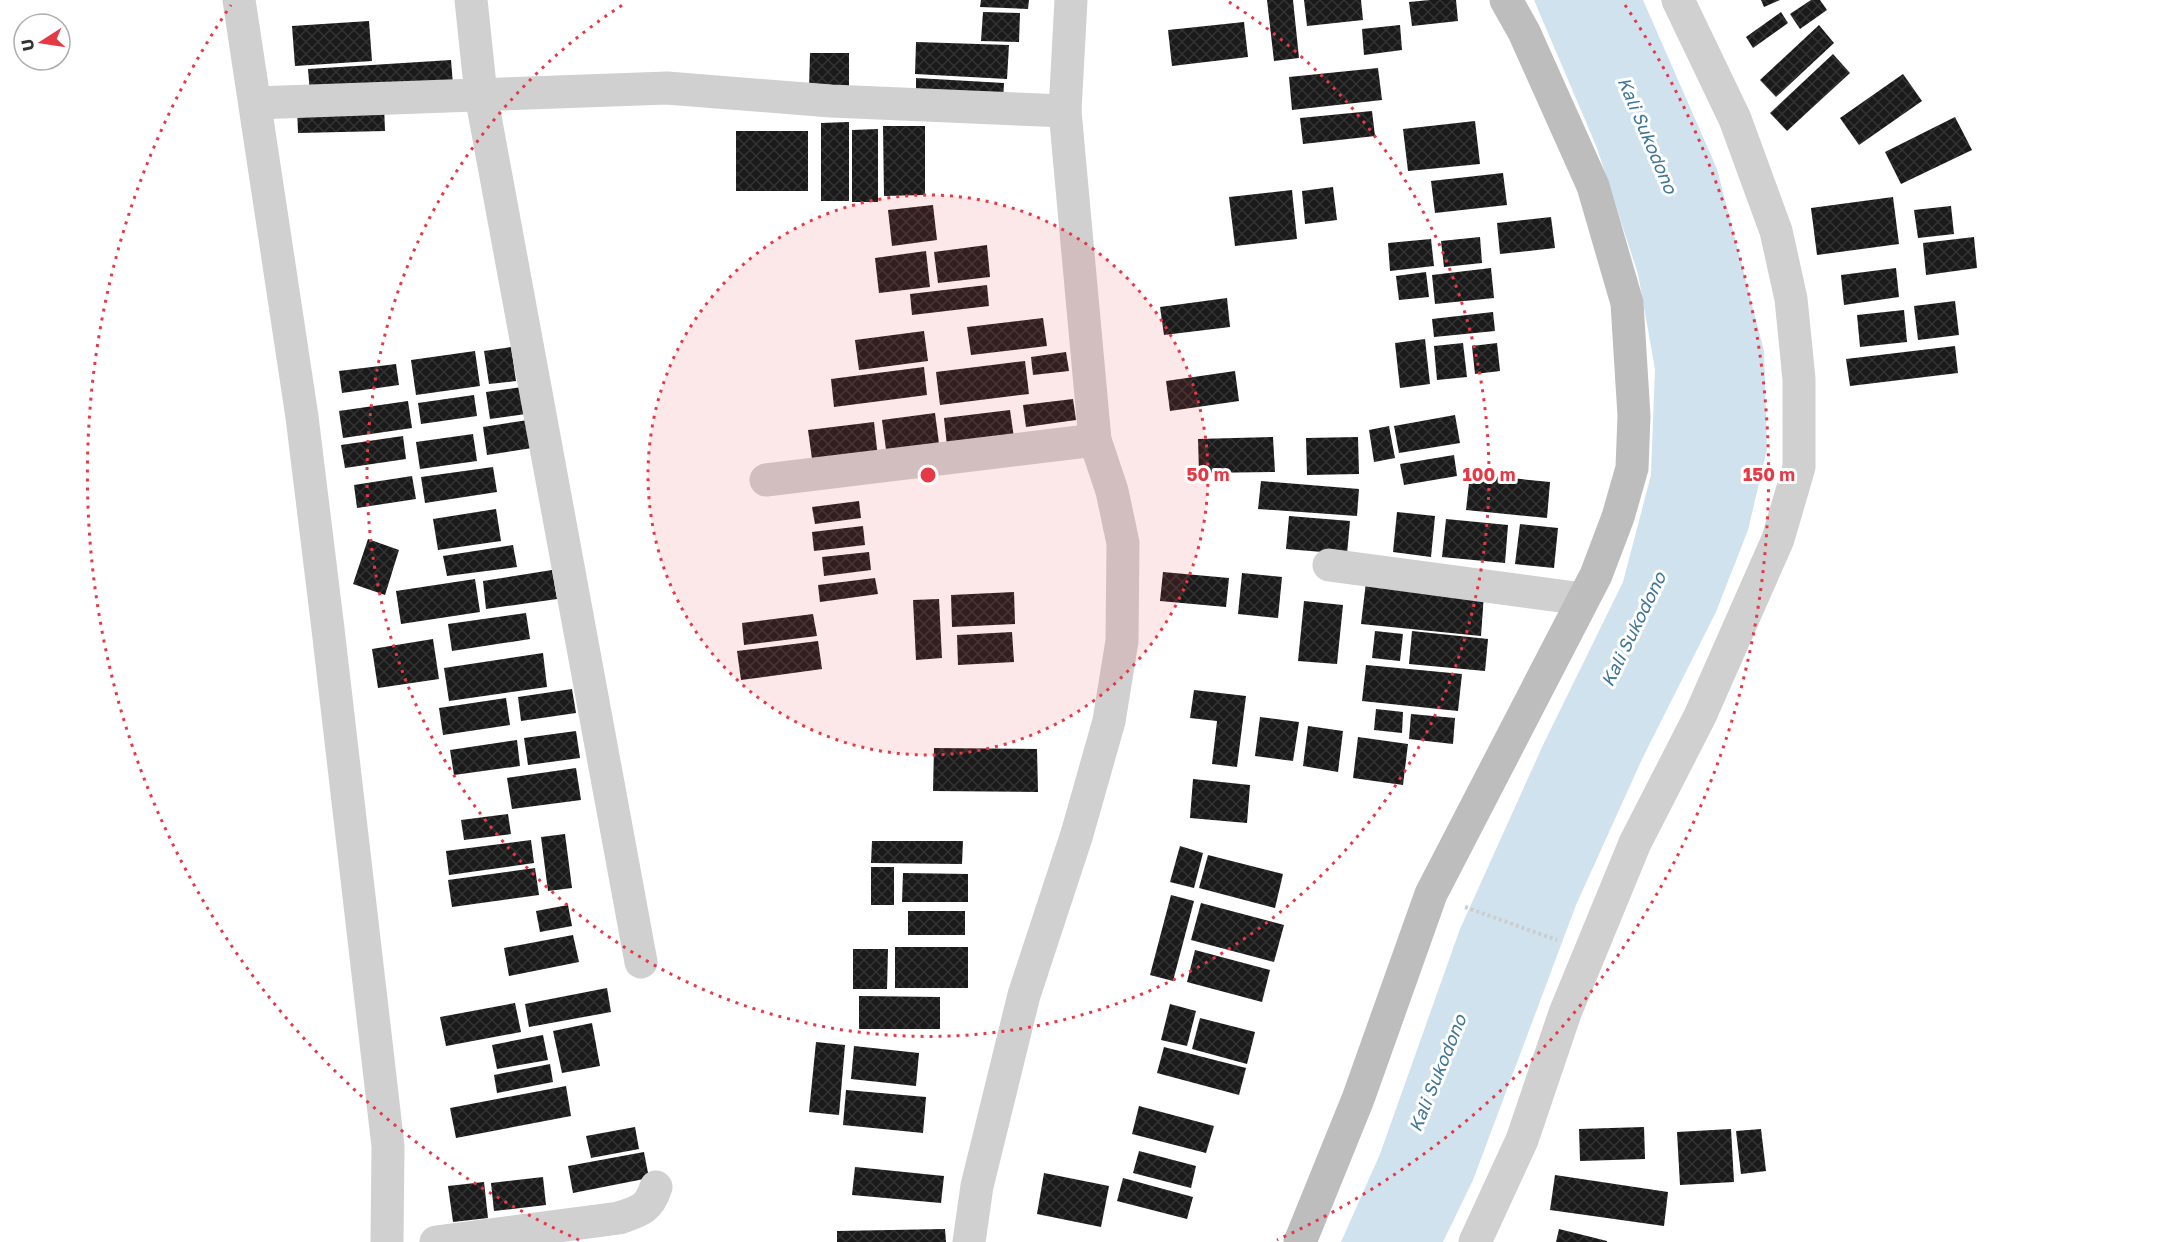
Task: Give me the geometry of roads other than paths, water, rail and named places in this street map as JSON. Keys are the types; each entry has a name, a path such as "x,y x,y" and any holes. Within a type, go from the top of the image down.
{"main road":[{"path":"1300,1242 1358,1099 1431,894 1596,574 1618,517 1632,468 1634,416 1627,303 1593,186 1524,32 1506,0"}],"street":[{"path":"239,0 302,417 328,629 388,1146 387,1242"},
{"path":"471,0 481,95 641,962"},
{"path":"969,1242 977,1186 1024,995 1077,834 1109,721 1122,641 1123,543 1112,491 1095,441 1065,111 1071,0"},
{"path":"1475,1242 1522,1140 1565,1013 1635,843 1700,716 1778,539 1799,467 1799,379 1791,299 1776,231 1735,119 1678,0"},
{"path":"255,103 667,88 831,101 1065,111"},
{"path":"766,480 1095,441"},
{"path":"1329,565 1583,599"},
{"path":"436,1242 619,1218 640,1211 652,1201 656,1187"}],"water":[{"name":"Kali Sukodono","path":"1534,0 1643,0 1717,169 1764,351 1767,449 1748,530 1716,612 1643,757 1576,905 1473,1180 1443,1242 1341,1242 1380,1154 1460,929 1543,745 1623,582 1651,475 1655,369 1638,274 1597,148"}]}
